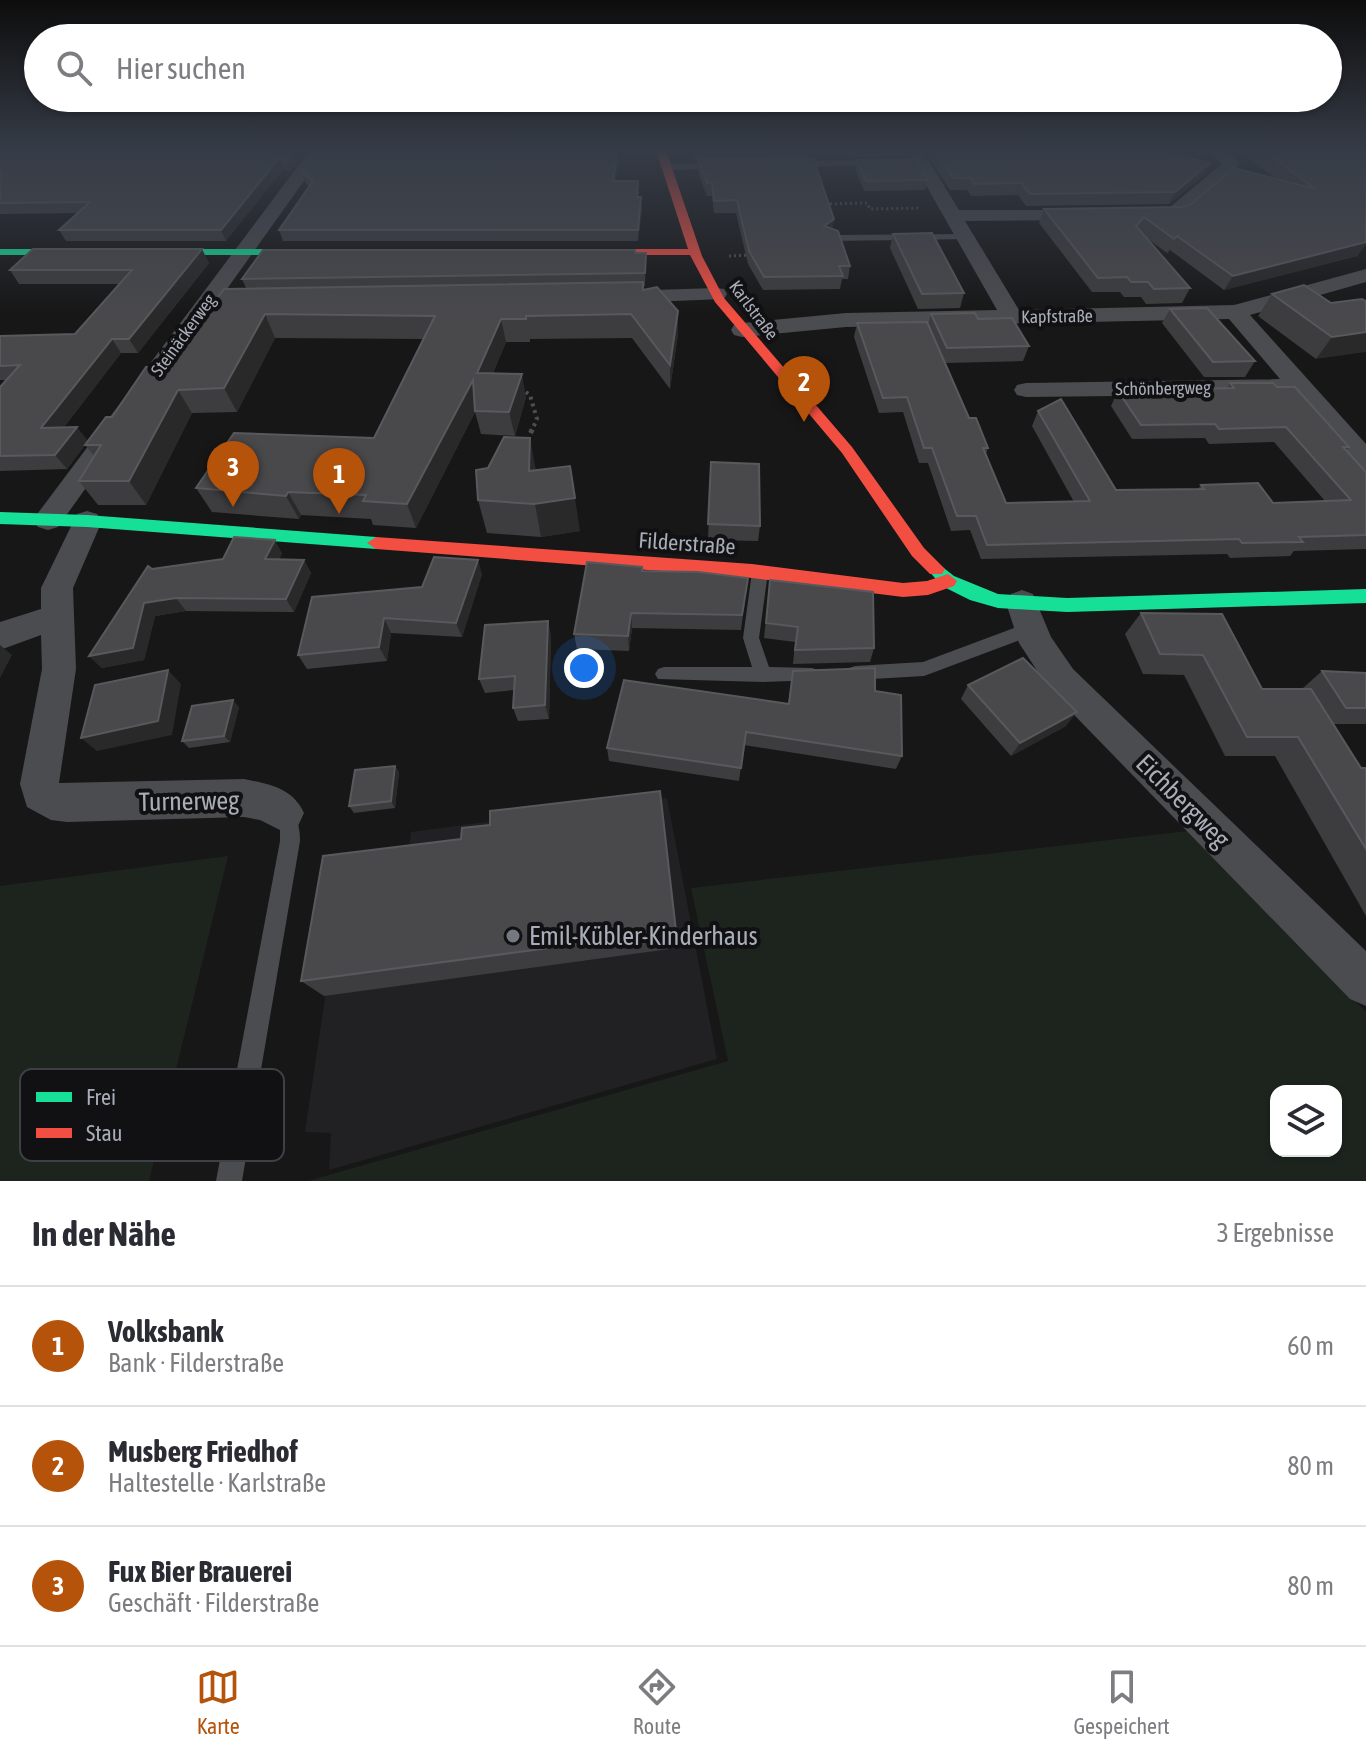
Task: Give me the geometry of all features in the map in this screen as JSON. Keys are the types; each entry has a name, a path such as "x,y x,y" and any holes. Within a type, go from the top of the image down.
{"street":[{"name":"Steinäckerweg","path":"48,520 278,205"},
{"name":"Karlstraße","path":"679,205 695,254 716,294 742,330 847,450 918,552 948,581"},
{"path":"947,205 1012,317"},
{"path":"1128,213 1175,212 1183,205"},
{"path":"952,212 1096,213"},
{"path":"0,252 337,252"},
{"path":"555,252 695,254"},
{"name":"Kapfstraße","path":"742,330 824,321 1235,312 1366,275"},
{"path":"597,297 716,294"},
{"path":"206,303 284,302"},
{"path":"1235,312 1366,461"},
{"name":"Schönbergweg","path":"1026,390 1300,386"},
{"name":"Filderstraße","path":"0,518 87,521 760,572 903,590 928,588 948,581"},
{"name":"Turnerweg","path":"87,521 57,588 59,669 39,784 41,794 51,801 67,803 244,798 268,803 284,813"},
{"path":"948,581 1026,616 1110,605 1366,596"},
{"name":"Eichbergweg","path":"1026,616 1048,663 1061,679 1366,983"},
{"path":"0,636 57,617"}],"lane":[{"path":"830,238 966,237"},
{"path":"760,572 751,638 763,675"},
{"path":"664,674 822,675 924,669 1026,616"},
{"name":"Turnerweg","path":"249,1069 290,841 290,825 284,813"},
{"name":"Turnerweg","path":"229,1181 233,1161"}],"path":[{"path":"868,205 870,209 952,212"},
{"path":"695,254 758,255"},
{"path":"506,387 519,387 530,395 537,419 525,445"}],"shaded area":[{"name":"Emil-Kübler-Kinderhaus","path":"667,798 717,1059 329,1170 331,1133 305,1132 343,877 407,869 411,832"},
{"path":"1188,831 1366,1012 1366,1181 308,1181 728,1061 691,888"},
{"path":"228,856 176,1069 20,1069 20,1161 154,1161 149,1181 0,1181 0,886"}],"building":[{"path":"87,205 241,205 221,230 59,230"},
{"path":"296,205 640,205 638,230 279,230"},
{"path":"738,205 829,205 834,219 824,226 838,231 850,266 839,266 843,276 764,277 749,251"},
{"path":"1366,205 1366,242 1233,276 1144,217 1136,226 1190,288 1154,289 1148,282 1131,282 1127,277 1098,278 1044,209"},
{"path":"932,233 964,293 922,294 893,234"},
{"path":"33,249 202,249 129,339 112,339 41,428 77,427 55,455 0,456 0,387 20,365 0,366 0,336 75,334 132,270 10,270"},
{"path":"263,250 635,250 635,253 646,253 645,273 242,279"},
{"path":"643,282 643,290 657,287 678,311 670,365 631,314 501,319 477,373 522,374 509,412 475,411 473,380 407,504 363,501 366,495 288,492 286,496 196,488 234,433 374,438 435,316 265,314 224,388 178,390 129,481 79,481 101,445 85,445 106,417 112,417 146,367 168,367 224,289"},
{"path":"1304,285 1331,303 1366,301 1366,332 1332,337 1272,294"},
{"path":"1207,308 1255,361 1213,362 1170,309"},
{"path":"975,313 978,319 1012,318 1029,346 947,348 931,314"},
{"path":"927,322 969,418 976,418 988,448 983,448 1006,503 1090,501 1038,411 1061,399 1116,490 1204,489 1201,485 1258,483 1273,503 1351,500 1286,427 1219,429 1215,424 1141,425 1118,391 1234,388 1230,383 1273,383 1277,387 1295,387 1349,447 1343,447 1366,472 1366,535 1299,537 1303,542 1242,543 1239,539 987,545 976,516 957,516 932,448 924,448 907,397 883,398 857,323"},
{"path":"504,437 530,438 529,471 570,466 575,498 534,504 478,500 476,470 488,468"},
{"path":"711,462 759,464 760,526 708,524"},
{"path":"234,537 275,540 265,559 304,560 286,599 176,598 144,603 133,648 89,656 148,566 152,569 223,559"},
{"path":"434,557 478,560 456,623 384,618 379,647 298,655 312,597 422,587"},
{"path":"587,562 642,567 642,571 698,572 748,578 742,615 631,613 628,636 574,634"},
{"path":"770,580 873,592 874,648 795,650 798,627 766,623"},
{"path":"1141,613 1222,614 1262,689 1311,689 1361,768 1366,768 1366,849 1298,737 1247,737 1203,655 1160,654"},
{"path":"548,621 545,705 513,708 515,676 479,679 485,625"},
{"path":"1023,658 1077,712 1020,743 968,685"},
{"path":"875,668 875,691 901,695 902,756 746,732 741,768 607,748 624,680 789,704 793,671"},
{"path":"168,670 158,721 81,738 95,685"},
{"path":"1322,671 1366,673 1366,708 1346,708"},
{"path":"233,700 224,736 182,741 192,706"},
{"path":"395,766 391,801 349,806 355,770"},
{"path":"660,791 676,931 301,981 323,856 461,839 462,828 490,825 490,811"}],"traffic: fast":[{"path":"0,252 322,252"},
{"path":"0,518 87,521 376,543"},
{"path":"936,569 948,581 976,595 998,601 1067,605 1366,596"}],"traffic: jam":[{"path":"679,205 696,256 719,299 847,450 918,552 936,569"},
{"path":"574,252 695,252"},
{"path":"376,543 752,571 903,590 928,588 948,581"}],"place":[{"name":"Musberg Friedhof","path":"804,422"},
{"name":"Fux Bier Brauerei","path":"233,507"},
{"name":"Volksbank","path":"339,514"},
{"name":"Emil-Kübler-Kinderhaus","path":"513,936"}]}
